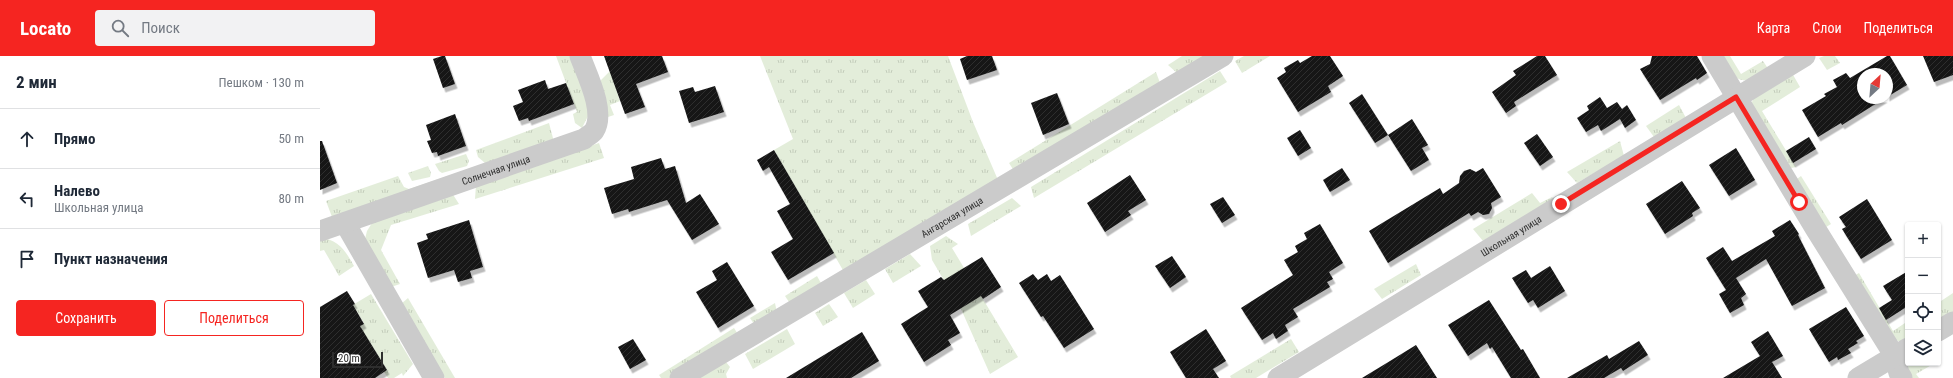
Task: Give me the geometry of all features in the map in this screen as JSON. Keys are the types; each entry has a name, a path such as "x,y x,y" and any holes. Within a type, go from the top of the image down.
{"street":[{"name":"Солнечная улица","path":"320,231 584,139 594,131 598,121 599,110 580,56"},
{"name":"Ангарская улица","path":"680,378 1223,56"},
{"path":"1712,56 1815,228 1901,352 1899,373 1902,378"},
{"name":"Школьная улица","path":"1278,378 1805,56"},
{"path":"345,223 434,378"},
{"path":"1941,328 1953,322"},
{"path":"1858,378 1901,352"}],"green space":[{"path":"556,56 571,56 588,106 589,114 582,128 575,123 573,114 577,112"},
{"path":"760,56 948,56 973,122 998,180 844,272 774,150 793,139"},
{"path":"1182,56 1205,56 1177,73 1168,65"},
{"path":"1244,56 1270,56 1242,73 1235,61"},
{"path":"1720,56 1730,56 1741,74 1763,61 1769,70 1751,79 1740,80 1731,72"},
{"path":"1824,56 1835,56 1840,63 1827,70 1819,58"},
{"path":"610,71 620,101 610,105 614,115 608,117 598,83"},
{"path":"1220,71 1227,82 1034,198 1031,187"},
{"path":"1156,72 1160,83 1014,171 1009,163"},
{"path":"1792,73 1800,87 1762,111 1796,167 1787,169 1753,108 1752,102 1754,97"},
{"path":"1679,105 1686,118 1654,137 1646,126"},
{"path":"549,123 554,142 485,163 478,157 476,150"},
{"path":"1620,141 1624,156 1577,183 1567,172"},
{"path":"599,143 604,158 475,199 476,185"},
{"path":"466,154 469,161 467,166 442,173 435,164"},
{"path":"428,166 431,173 430,177 412,181 408,173"},
{"path":"469,169 332,217 326,201 398,176 404,187 409,189"},
{"path":"1801,176 1831,224 1823,229 1794,181"},
{"path":"452,193 459,204 391,225 381,250 400,284 391,287 365,239 367,231 372,223"},
{"path":"1532,193 1540,203 1552,197 1554,199 1483,241 1473,229"},
{"path":"1012,198 1021,206 971,236 968,224"},
{"path":"946,236 958,244 952,248 1018,357 990,374 961,309 932,260 930,246"},
{"path":"320,238 332,241 341,247 354,266 339,276 324,250 320,251"},
{"path":"910,254 921,266 893,283 885,269"},
{"path":"1416,264 1421,275 1382,299 1374,289"},
{"path":"1859,273 1893,331 1905,323 1905,341 1902,342 1895,340 1852,277"},
{"path":"817,276 822,285 791,305 785,296"},
{"path":"866,280 875,294 853,308 844,293"},
{"path":"1953,293 1953,315 1941,322 1941,301"},
{"path":"371,294 413,364 403,376 402,373 394,378 388,378 384,372 387,370 368,339 356,328 364,323 356,310 346,309"},
{"path":"408,298 455,378 445,378 401,304"},
{"path":"775,303 777,313 756,327 750,318"},
{"path":"829,304 838,317 823,326 815,313"},
{"path":"734,328 739,336 669,378 661,378 659,375"},
{"path":"787,329 795,344 753,369 745,354"},
{"path":"1291,339 1299,352 1256,378 1231,378 1230,376"},
{"path":"726,362 730,367 726,374 727,378 698,378"},
{"path":"1907,366 1930,366 1916,374 1919,378 1908,378"}],"building":[{"path":"445,56 455,84 443,88 433,59"},
{"path":"604,56 662,56 668,72 636,84 645,107 625,114"},
{"path":"967,56 992,56 997,70 967,80 960,59"},
{"path":"1312,56 1330,56 1343,76 1328,86 1331,92 1298,112 1277,78 1286,72 1284,68 1298,60 1300,63"},
{"path":"1537,56 1545,56 1557,75 1514,102 1516,106 1506,113 1492,92 1516,75 1513,71"},
{"path":"1652,56 1697,56 1707,73 1660,100 1640,69 1650,64"},
{"path":"1887,56 1890,56 1907,85 1893,93 1893,68 1867,68"},
{"path":"1923,56 1953,56 1953,75 1934,82"},
{"path":"1846,73 1850,78 1857,74 1857,104 1875,104 1842,125 1841,123 1818,137 1802,110 1826,96 1824,94 1837,87 1833,80"},
{"path":"545,80 548,89 566,83 574,104 529,121 528,118 519,121 513,106 523,102 518,90"},
{"path":"715,86 724,112 689,123 679,91 693,87 695,92"},
{"path":"1057,93 1069,124 1043,135 1031,103"},
{"path":"1362,94 1388,135 1375,143 1349,103"},
{"path":"1600,97 1607,108 1617,102 1622,109 1627,105 1636,120 1625,128 1620,119 1601,131 1598,125 1586,132 1577,118 1589,110 1587,106"},
{"path":"455,114 466,146 438,156 437,152 432,153 427,141 431,140 426,125"},
{"path":"1412,119 1428,145 1422,148 1429,160 1411,171 1388,135"},
{"path":"1300,130 1311,148 1298,156 1287,138"},
{"path":"1537,134 1553,157 1540,166 1524,143"},
{"path":"1809,137 1816,149 1793,163 1786,151"},
{"path":"320,141 322,141 337,183 320,190"},
{"path":"1736,148 1755,180 1729,196 1709,165"},
{"path":"774,150 834,253 788,280 771,252 793,239 777,211 790,204 769,167 763,171 757,160"},
{"path":"661,158 665,169 675,166 686,203 700,194 719,224 692,240 667,200 629,212 628,209 612,214 604,188 634,179 631,167"},
{"path":"1342,168 1350,180 1330,192 1323,180"},
{"path":"1483,168 1501,197 1491,203 1492,208 1489,214 1483,215 1478,212 1471,216 1469,213 1388,263 1369,231 1440,188 1443,194 1459,183 1460,176 1464,171 1470,169 1476,172"},
{"path":"1130,175 1146,200 1128,211 1131,215 1105,232 1087,203"},
{"path":"1682,181 1700,208 1692,213 1693,216 1665,234 1646,204"},
{"path":"1223,197 1235,215 1222,223 1210,204"},
{"path":"1867,199 1892,240 1861,259 1842,229 1846,227 1839,217"},
{"path":"469,220 483,267 470,271 472,278 458,282 454,270 428,278 417,243 428,239 426,234"},
{"path":"1790,220 1799,234 1798,235 1825,288 1792,306 1766,259 1736,278 1746,294 1741,298 1744,305 1730,313 1719,294 1726,290 1706,258 1723,247 1732,261 1775,236 1772,231"},
{"path":"1320,224 1343,263 1329,272 1333,279 1327,282 1330,287 1293,309 1298,317 1285,325 1288,331 1276,339 1273,333 1262,340 1241,308 1293,275 1284,260 1298,252 1295,246 1307,239 1304,233"},
{"path":"1172,256 1186,277 1170,288 1155,266"},
{"path":"982,257 1001,287 983,299 981,296 950,315 960,333 948,340 951,345 924,362 901,324 928,307 918,291 941,277 944,280"},
{"path":"727,262 754,306 718,328 696,292 717,280 712,271"},
{"path":"1550,266 1565,291 1538,308 1533,300 1528,303 1512,278 1526,270 1531,278"},
{"path":"1905,273 1905,308 1886,320 1879,308 1892,300 1883,286"},
{"path":"1033,274 1038,280 1047,274 1051,281 1060,275 1094,329 1064,348 1043,316 1041,317 1019,283"},
{"path":"347,291 364,324 360,326 387,370 375,378 320,378 320,307"},
{"path":"1489,300 1521,350 1523,349 1540,378 1511,378 1492,347 1490,349 1487,343 1468,356 1448,325"},
{"path":"1846,307 1864,336 1856,341 1858,343 1848,349 1851,353 1838,360 1837,357 1829,362 1809,329"},
{"path":"1206,329 1226,361 1213,369 1219,378 1186,378 1170,352"},
{"path":"1768,331 1783,356 1772,362 1782,378 1723,378 1760,356 1751,342"},
{"path":"862,332 879,361 851,378 786,378"},
{"path":"633,339 646,360 630,369 618,347"},
{"path":"1639,341 1648,355 1623,371 1621,368 1604,378 1567,378 1607,355 1609,359"},
{"path":"1416,345 1437,378 1362,378 1390,361"}],"route":[{"path":"1561,204 1736,97 1799,202"}]}
